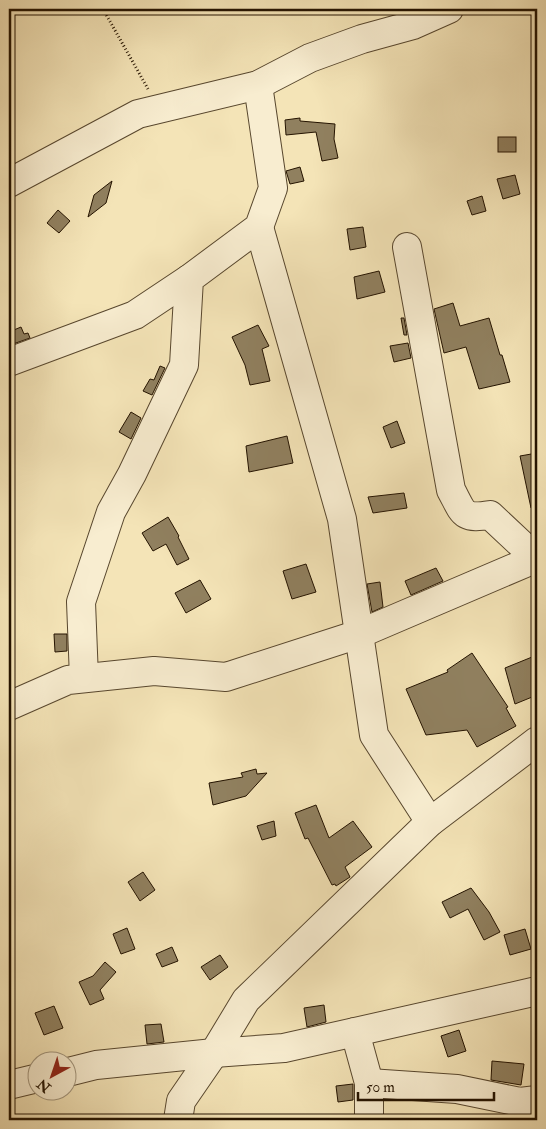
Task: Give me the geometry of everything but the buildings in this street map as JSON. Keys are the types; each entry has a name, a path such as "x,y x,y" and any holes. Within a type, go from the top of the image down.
{"street":[{"path":"9,183 138,114 258,85 310,58 362,39 413,25 449,9"},
{"path":"9,362 135,315 189,279 259,227 273,188 258,85"},
{"path":"259,227 342,519 374,735 430,822"},
{"path":"9,706 68,680 154,670 226,677 359,634 537,559 490,514 472,517 463,511 452,490 407,247"},
{"path":"84,678 81,602 112,512 184,365 189,279"},
{"path":"178,1120 181,1101 214,1053 246,1000 430,822 537,741"},
{"path":"78,1070 96,1065 284,1048 537,991"},
{"path":"356,1032 369,1083 369,1120"},
{"path":"9,1085 28,1080"},
{"path":"369,1083 457,1089 520,1102 537,1100"}],"path":[{"path":"103,9 159,109"}]}
